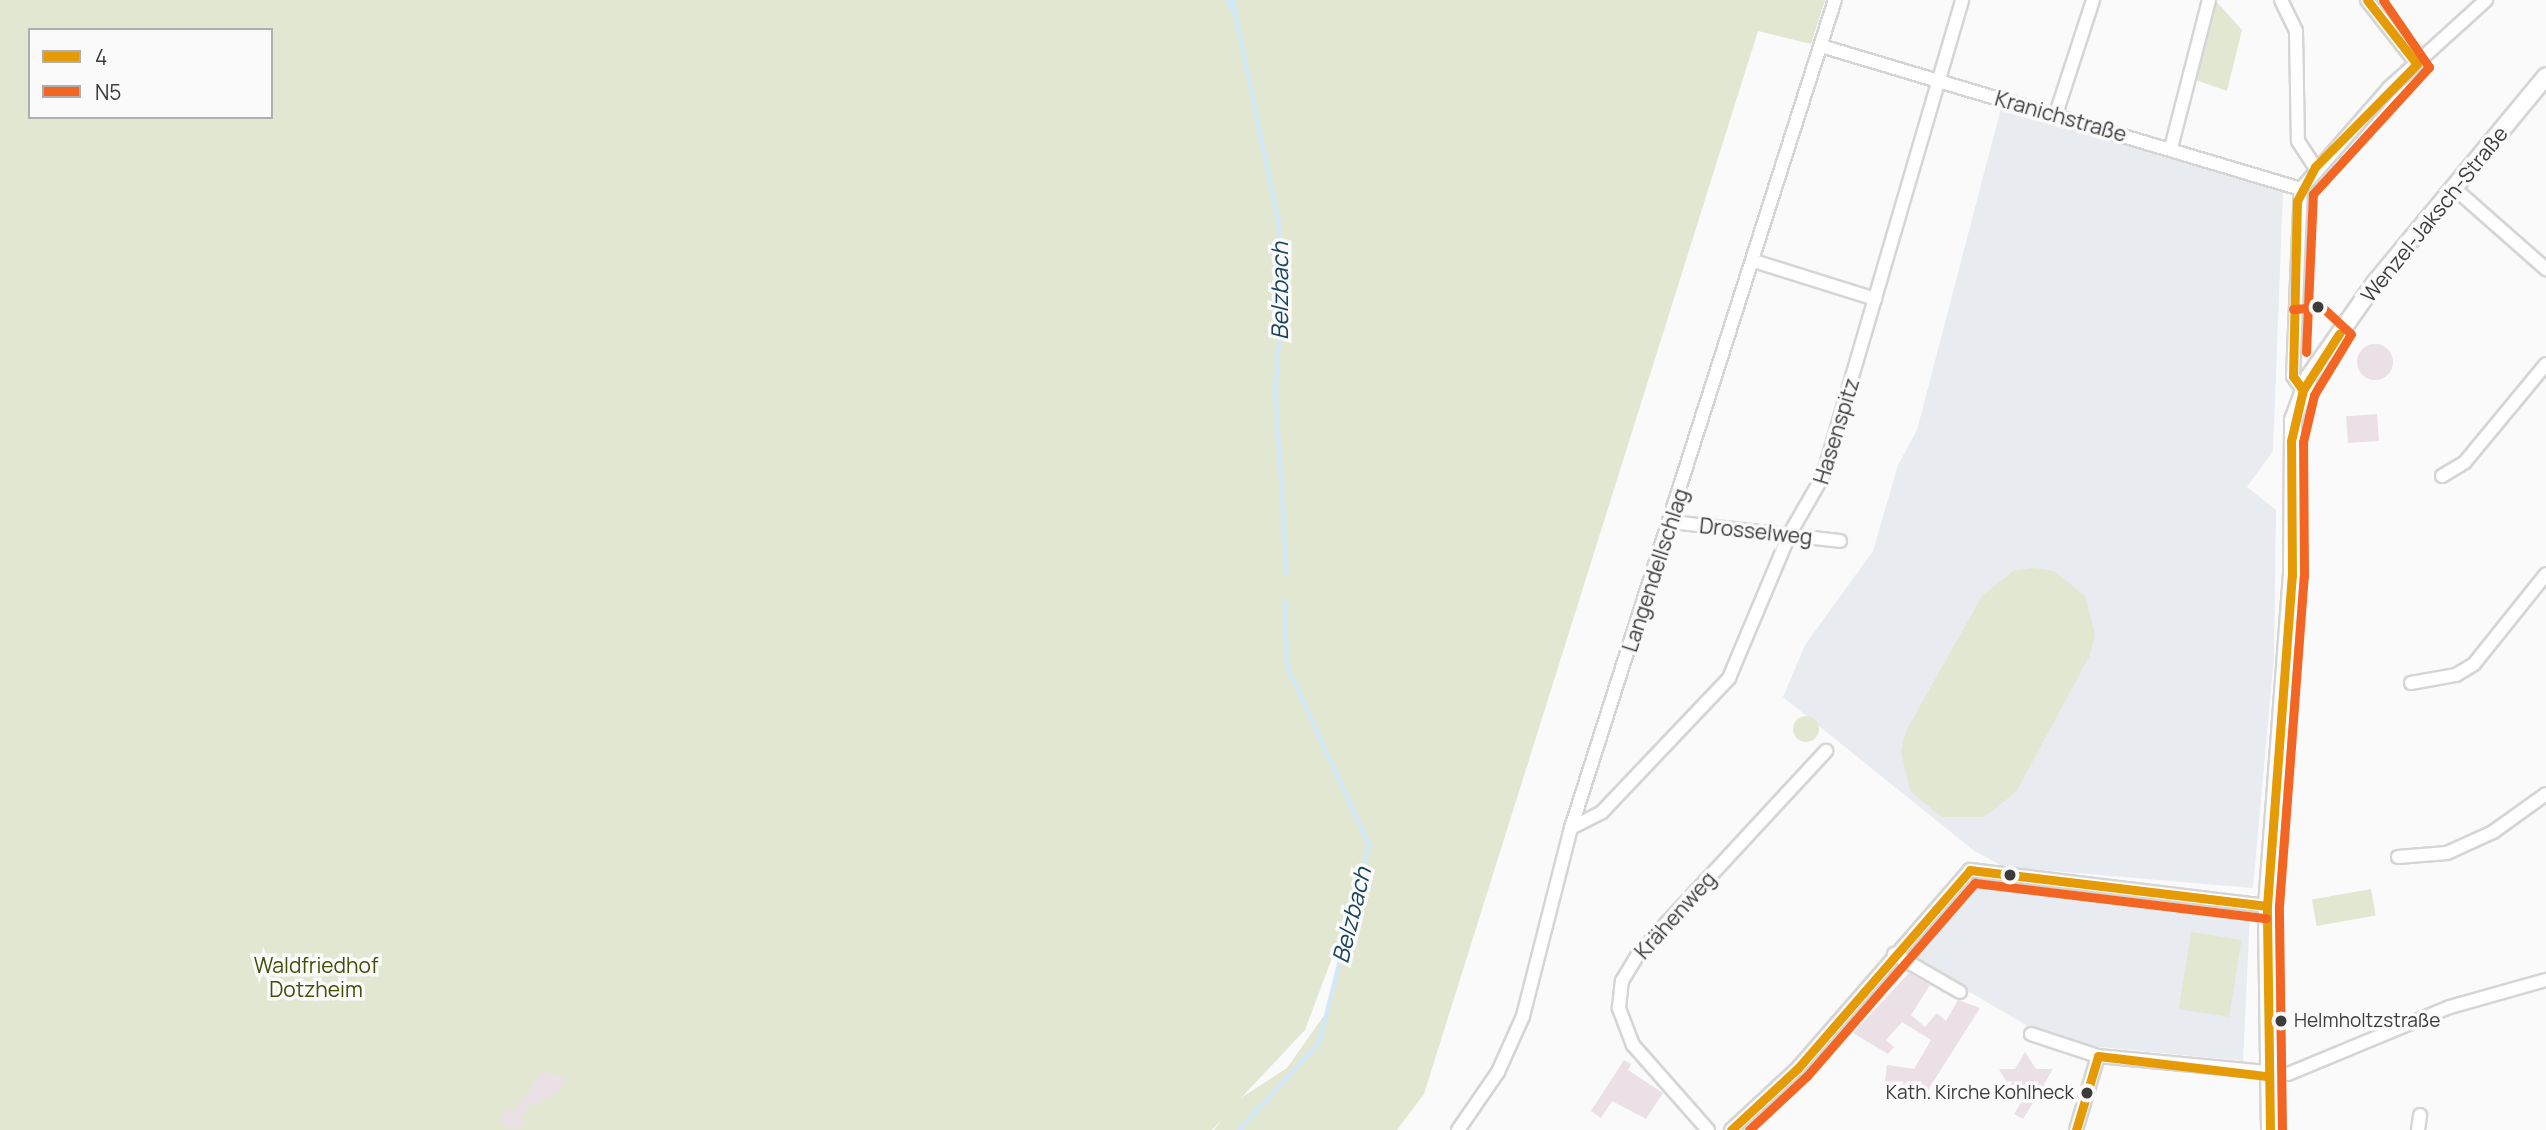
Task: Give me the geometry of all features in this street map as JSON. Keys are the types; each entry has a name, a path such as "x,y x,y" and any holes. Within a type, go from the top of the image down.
{"street":[{"name":"Langendellschlag","path":"1458,1130 1498,1072 1523,1016 1570,828 1671,522 1835,0"},
{"name":"Hasenspitz","path":"1570,828 1602,812 1729,678 1789,535 1823,476 1936,80 1962,0"},
{"path":"2056,114 2093,0"},
{"path":"2171,148 2209,0"},
{"path":"2281,0 2296,31 2298,141 2315,167"},
{"path":"2367,0 2417,64"},
{"path":"2270,1130 2264,1076 2267,905 2292,575 2291,440 2303,390 2293,376 2301,189 2315,167 2417,64 2486,0"},
{"name":"Kranichstraße","path":"1821,46 2171,148 2301,189"},
{"name":"Wenzel-Jaksch-Straße","path":"2303,390 2375,283 2546,76"},
{"path":"2454,188 2546,269"},
{"path":"1754,261 1875,299"},
{"path":"2442,476 2465,462 2546,364"},
{"name":"Drosselweg","path":"1671,522 1840,541"},
{"path":"2411,683 2456,675 2474,664 2546,573"},
{"name":"Krähenweg","path":"1708,1130 1633,1045 1619,1008 1622,981 1638,954 1826,751"},
{"path":"2398,857 2447,853 2493,832 2546,794"},
{"path":"1731,1130 1798,1068 1894,954 1970,870 2267,905"},
{"path":"1894,954 1960,992"},
{"path":"2031,1034 2098,1056 2264,1076 2307,1069 2449,1007 2546,980"},
{"path":"2076,1130 2098,1056"},
{"path":"2418,1130 2420,1115"}],"shaded area":[{"path":"2001,108 2283,191 2273,451 2247,487 2276,510 2274,656 2253,888 2004,867 1973,850 1783,697 1805,645 1873,551 1898,465 1917,430"},
{"path":"1972,880 2250,914 2243,1061 2090,1046 2031,1028 1910,957"}],"green space":[{"name":"Waldfriedhof Dotzheim","path":"0,0 1825,0 1811,44 1758,31 1424,1094 1397,1130 1214,1130 1222,1119 1212,1130 0,1130","holes":["1349,913 1330,1007 1287,1068 1241,1098 1305,1030"]},
{"path":"2215,0 2242,30 2227,91 2196,80"},
{"path":"2034,568 2054,571 2085,596 2095,635 2090,655 2016,792 1984,817 1942,817 1910,791 1901,751 1906,731 1982,596 2013,571"},
{"path":"1806,716 1815,720 1819,729 1815,738 1806,742 1797,738 1793,729 1797,720"},
{"path":"2371,889 2376,916 2317,926 2312,899"},
{"path":"2191,932 2241,940 2229,1017 2179,1009"}],"building":[{"path":"2375,344 2388,349 2393,362 2388,375 2375,380 2362,375 2357,362 2362,349"},
{"path":"2377,414 2379,441 2348,443 2346,416"},
{"path":"1909,973 1930,985 1911,1015 1925,1027 1937,1013 1946,1021 1958,1000 1980,1008 1926,1093 1884,1087 1887,1065 1914,1069 1931,1040 1902,1022 1886,1040 1894,1047 1888,1054 1853,1033"},
{"path":"2025,1052 2036,1069 2053,1069 2044,1084 2049,1101 2034,1101 2023,1119 2014,1114 2022,1101 1997,1101 2007,1083 1999,1069 2015,1069"},
{"path":"1624,1060 1631,1064 1628,1070 1663,1093 1646,1119 1612,1101 1601,1118 1591,1111"},
{"path":"543,1071 567,1080 553,1098 549,1094 539,1106 533,1102 521,1118 527,1122 512,1130 499,1120 508,1108 513,1113"}],"waterway":[{"path":"1228,0 1233,11"},
{"name":"Belzbach","path":"1233,0 1279,223 1283,298 1276,389 1287,575"},
{"name":"Belzbach","path":"1239,1130 1319,1043 1369,845 1287,667 1285,601"}],"transit line":[{"name":"4","path":"2367,0 2417,64"},
{"name":"N5","path":"2306,352 2313,194 2429,67 2383,0"},
{"name":"4","path":"2303,390 2293,376 2297,201 2315,167 2417,64"},
{"name":"N5","path":"2282,1130 2279,906 2304,576 2303,442 2314,395 2351,334 2322,307 2293,309"},
{"name":"4","path":"2270,1130 2267,906 2292,575 2291,441 2303,390 2339,334"},
{"name":"4","path":"1731,1130 1798,1068 1970,870 2267,906"},
{"name":"N5","path":"1749,1130 1807,1076 1975,883 2266,918"},
{"name":"4","path":"2076,1130 2098,1056 2265,1076"}],"place":[{"name":"Helmholtzstraße","path":"2281,1021"},
{"name":"Kath. Kirche Kohlheck","path":"2087,1093"}]}
